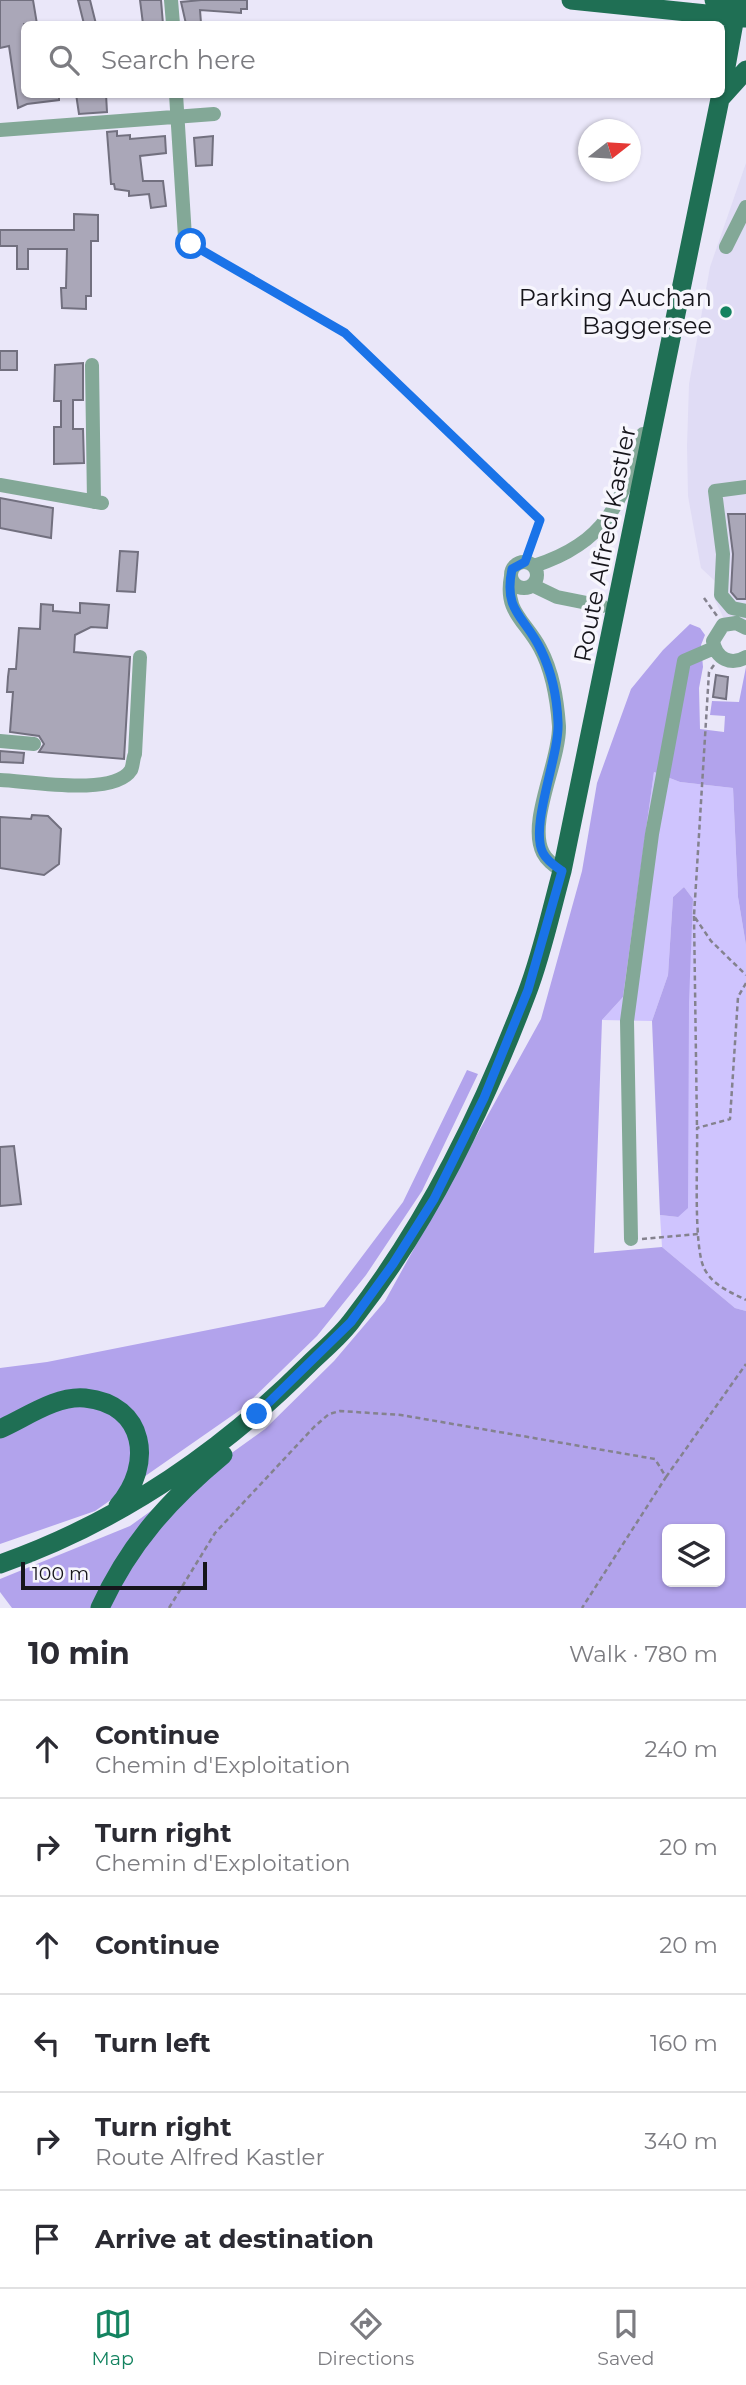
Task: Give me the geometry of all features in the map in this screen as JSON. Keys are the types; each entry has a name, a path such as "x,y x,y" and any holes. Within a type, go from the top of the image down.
{"main road":[{"path":"571,0 665,11 739,10"},
{"path":"715,0 739,10"},
{"name":"Route Alfred Kastler","path":"725,73 739,10"},
{"path":"665,11 686,21"},
{"path":"725,88 746,70"},
{"name":"Route Alfred Kastler","path":"0,1564 108,1517 210,1451 297,1376 351,1322 393,1264 434,1199 484,1098 528,990 562,871 720,98"},
{"path":"100,1608 118,1570 142,1535 211,1465 258,1424 297,1376"},
{"path":"0,1429 56,1402 84,1398 115,1407 132,1423 142,1451 138,1474 128,1494 108,1517"}],"street":[{"path":"171,0 173,21"},
{"path":"176,98 185,237"},
{"path":"0,130 214,114"},
{"path":"726,247 746,207"},
{"path":"562,871 543,853 539,832 559,734 558,701 540,648 514,613 509,592 511,576 514,566 574,551 614,513 631,473 667,360"},
{"path":"0,485 99,503 92,365"},
{"path":"746,487 715,491 723,554 721,595 725,604 746,611"},
{"path":"529,564 536,578 532,584"},
{"path":"511,576 517,586 532,584 556,597 602,606"},
{"path":"717,653 715,635 723,625 736,623 746,628"},
{"path":"631,1239 627,1021 652,834 684,661 717,653 732,662 746,657"},
{"path":"0,780 102,786 120,780 131,770 135,754 140,657"},
{"path":"0,741 34,744"}],"path":[{"path":"185,237 191,244 345,333 540,520 529,564"},
{"path":"704,598 723,625"},
{"path":"717,653 709,672 694,916 699,1234 704,1268 719,1287 746,1300"},
{"path":"694,916 711,940 746,975"},
{"path":"697,1128 730,1119 738,997 746,984"},
{"path":"631,1239 699,1234"},
{"path":"582,1608 666,1477 746,1364"},
{"path":"169,1608 215,1533 328,1414 340,1411 401,1415 640,1455 655,1459 666,1477"}],"shaded area":[{"path":"746,163 746,624 724,619 714,598 715,581 701,568 688,496 687,446 689,384 710,267"},
{"path":"690,624 700,628 705,635 701,645 703,667 699,688 700,729 724,732 725,716 710,715 712,701 739,702 746,667 746,945 738,897 733,788 680,782 654,772 623,997 602,1020 594,1253 662,1247 735,1308 746,1311 746,1608 12,1608 0,1592 0,1579 130,1526 265,1429 334,1361 385,1301 541,1019 582,871 597,783 631,689 663,650"},
{"path":"654,772 680,782 733,788 738,897 746,945 746,1311 735,1308 662,1247 660,1215 678,1217 693,899 684,887 673,897 668,975 652,1021 602,1020 623,997"},
{"path":"684,887 693,899 689,1002 688,1208 678,1217 660,1215 652,1021 668,975 673,897"},
{"path":"467,1070 478,1074 422,1191 366,1275 317,1336 243,1408 95,1511 0,1544 0,1368 47,1362 324,1307 403,1202"}],"building":[{"path":"0,0 33,0 36,21 21,21 21,98 59,100 27,104 18,108 9,46 0,48"},
{"path":"78,0 90,0 95,21 83,21"},
{"path":"140,0 161,0 163,21 143,21"},
{"path":"247,0 247,9 241,9 241,13 200,10 201,21 185,21 181,2"},
{"path":"77,98 106,98 107,112 79,114"},
{"path":"117,131 117,136 130,135 130,139 165,136 166,153 140,156 143,181 163,181 166,206 151,208 149,194 129,196 129,191 115,189 114,184 111,184 107,132"},
{"path":"213,136 212,165 196,166 194,138"},
{"path":"74,214 98,215 98,241 91,241 91,296 86,296 86,309 62,308 61,288 66,288 67,249 28,249 28,269 17,269 17,246 0,246 0,230 74,230"},
{"path":"0,351 17,351 17,370 0,370"},
{"path":"83,363 83,400 73,400 73,429 83,429 84,463 54,464 54,427 61,427 61,401 54,401 55,365"},
{"path":"0,498 53,508 51,538 0,528"},
{"path":"728,514 746,514 746,599 737,599 731,592 733,554"},
{"path":"120,551 138,552 135,592 117,591"},
{"path":"80,603 109,605 107,628 91,627 75,635 74,652 130,657 124,759 39,752 44,744 39,736 10,732 13,692 7,692 8,677 9,669 16,669 19,628 40,629 41,604 53,605 53,611 80,613"},
{"path":"716,675 728,677 726,699 713,697"},
{"path":"0,751 24,753 23,763 0,762"},
{"path":"32,815 48,816 61,829 59,864 44,875 0,868 0,817 31,819"},
{"path":"14,1146 21,1204 0,1206 0,1147"}],"place":[{"name":"Parking Auchan Baggersee","path":"726,312"}],"route":[{"path":"191,244 345,333 540,520 525,562 517,563 512,569 509,592 514,613 540,648 558,701 559,734 539,832 543,853 562,871 528,990 484,1098 434,1199 393,1264 351,1322 257,1414"}]}
